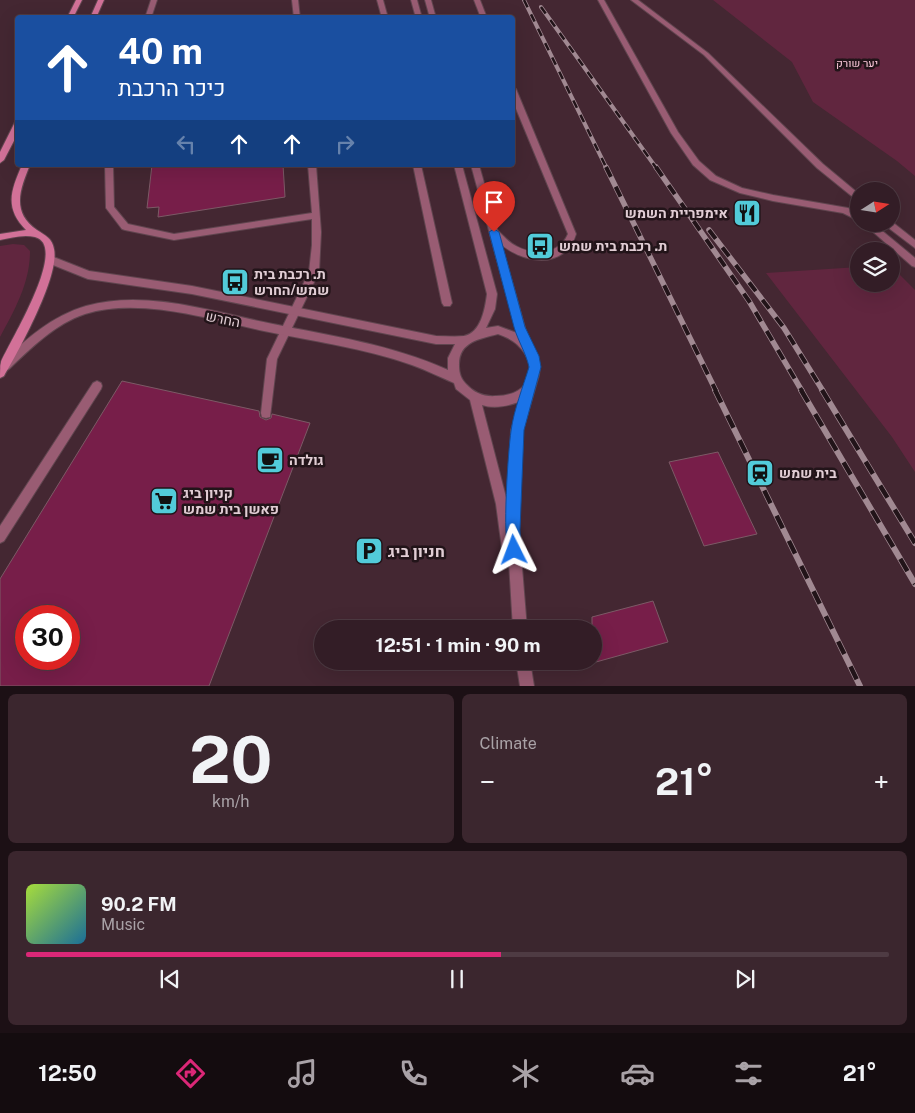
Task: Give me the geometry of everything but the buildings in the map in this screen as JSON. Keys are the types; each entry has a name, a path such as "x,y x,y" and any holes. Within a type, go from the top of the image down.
{"main road":[{"path":"72,15 79,0"},
{"path":"94,15 101,0"},
{"path":"0,160 15,130"},
{"path":"2,370 41,290 51,260 50,248 44,238 22,222 15,208 14,196 25,167"},
{"path":"0,237 21,232 35,233"}],"street":[{"path":"149,15 154,0"},
{"path":"295,0 297,15"},
{"path":"380,0 384,15"},
{"path":"414,0 418,15"},
{"path":"428,0 432,15"},
{"path":"477,0 483,15"},
{"path":"601,0 675,133 696,163 713,178 740,190 845,210 850,213"},
{"path":"634,0 706,54 820,166 850,191"},
{"path":"494,232 512,248 539,256 553,254 565,248 572,234 515,96"},
{"path":"109,167 110,208 125,227 174,237 316,215"},
{"path":"266,413 272,358 314,272 316,215 312,167"},
{"path":"417,167 447,303"},
{"path":"459,167 492,294 490,309 480,331"},
{"path":"476,167 524,341 535,361 535,373 517,430 513,530 518,620"},
{"path":"878,232 915,262"},
{"path":"899,232 915,245"},
{"name":"החרש","path":"51,260 88,274 192,290 436,340 464,340"},
{"name":"החרש","path":"2,370 50,327 86,310 107,306 130,305 156,307 382,352 422,363 456,379"},
{"path":"524,341 507,332 480,331 464,340 457,349 453,361 456,379 464,390 475,398 489,402 503,402 522,394 531,384"},
{"path":"0,538 97,386"},
{"path":"475,398 502,504 518,620"},
{"path":"524,670 527,686"}],"green space":[{"name":"יער שורק","path":"713,0 915,0 915,176 897,161 813,102 792,62"},
{"path":"24,245 30,251 29,263 21,296 0,337 0,246"},
{"path":"850,268 850,292 900,292 900,275 915,290 915,472 892,437 766,273"}],"railway":[{"path":"524,0 607,169"},
{"path":"541,7 657,169"},
{"path":"606,167 716,391"},
{"path":"656,167 749,301 802,391"},
{"path":"709,230 784,328 823,391"},
{"path":"715,390 860,686"},
{"path":"801,390 915,584"},
{"path":"822,390 915,543"}],"place":[{"name":"אימפריית השמש","path":"747,213"},
{"name":"ת. רכבת בית שמש","path":"540,246"},
{"name":"ת. רכבת בית שמש/החרש","path":"235,282"},
{"name":"גולדה","path":"270,460"},
{"name":"בית שמש","path":"760,473"},
{"name":"קניון ביג פאשן בית שמש","path":"164,501"},
{"name":"חניון ביג","path":"369,551"}],"route":[{"path":"494,232 519,327 535,361 535,373 517,430 514,550"}]}
